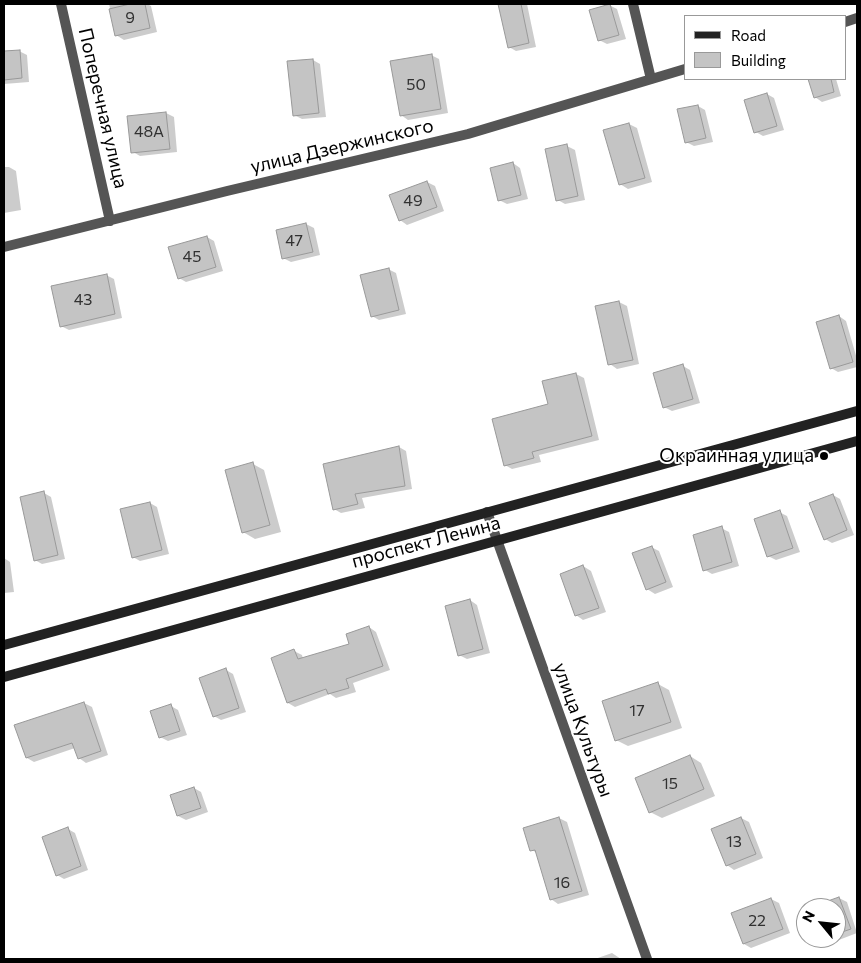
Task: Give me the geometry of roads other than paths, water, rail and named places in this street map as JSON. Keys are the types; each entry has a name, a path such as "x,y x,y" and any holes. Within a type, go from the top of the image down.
{"main road":[{"name":"проспект Ленина","path":"4,645 857,411"},
{"name":"проспект Ленина","path":"4,677 857,441"}],"street":[{"name":"Поперечная улица","path":"61,4 110,221"},
{"path":"633,4 651,79"},
{"name":"улица Дзержинского","path":"4,247 227,190 468,134 684,69"},
{"name":"улица Культуры","path":"487,512 647,959"}],"place":[{"name":"Окраинная улица","path":"824,456"}]}
